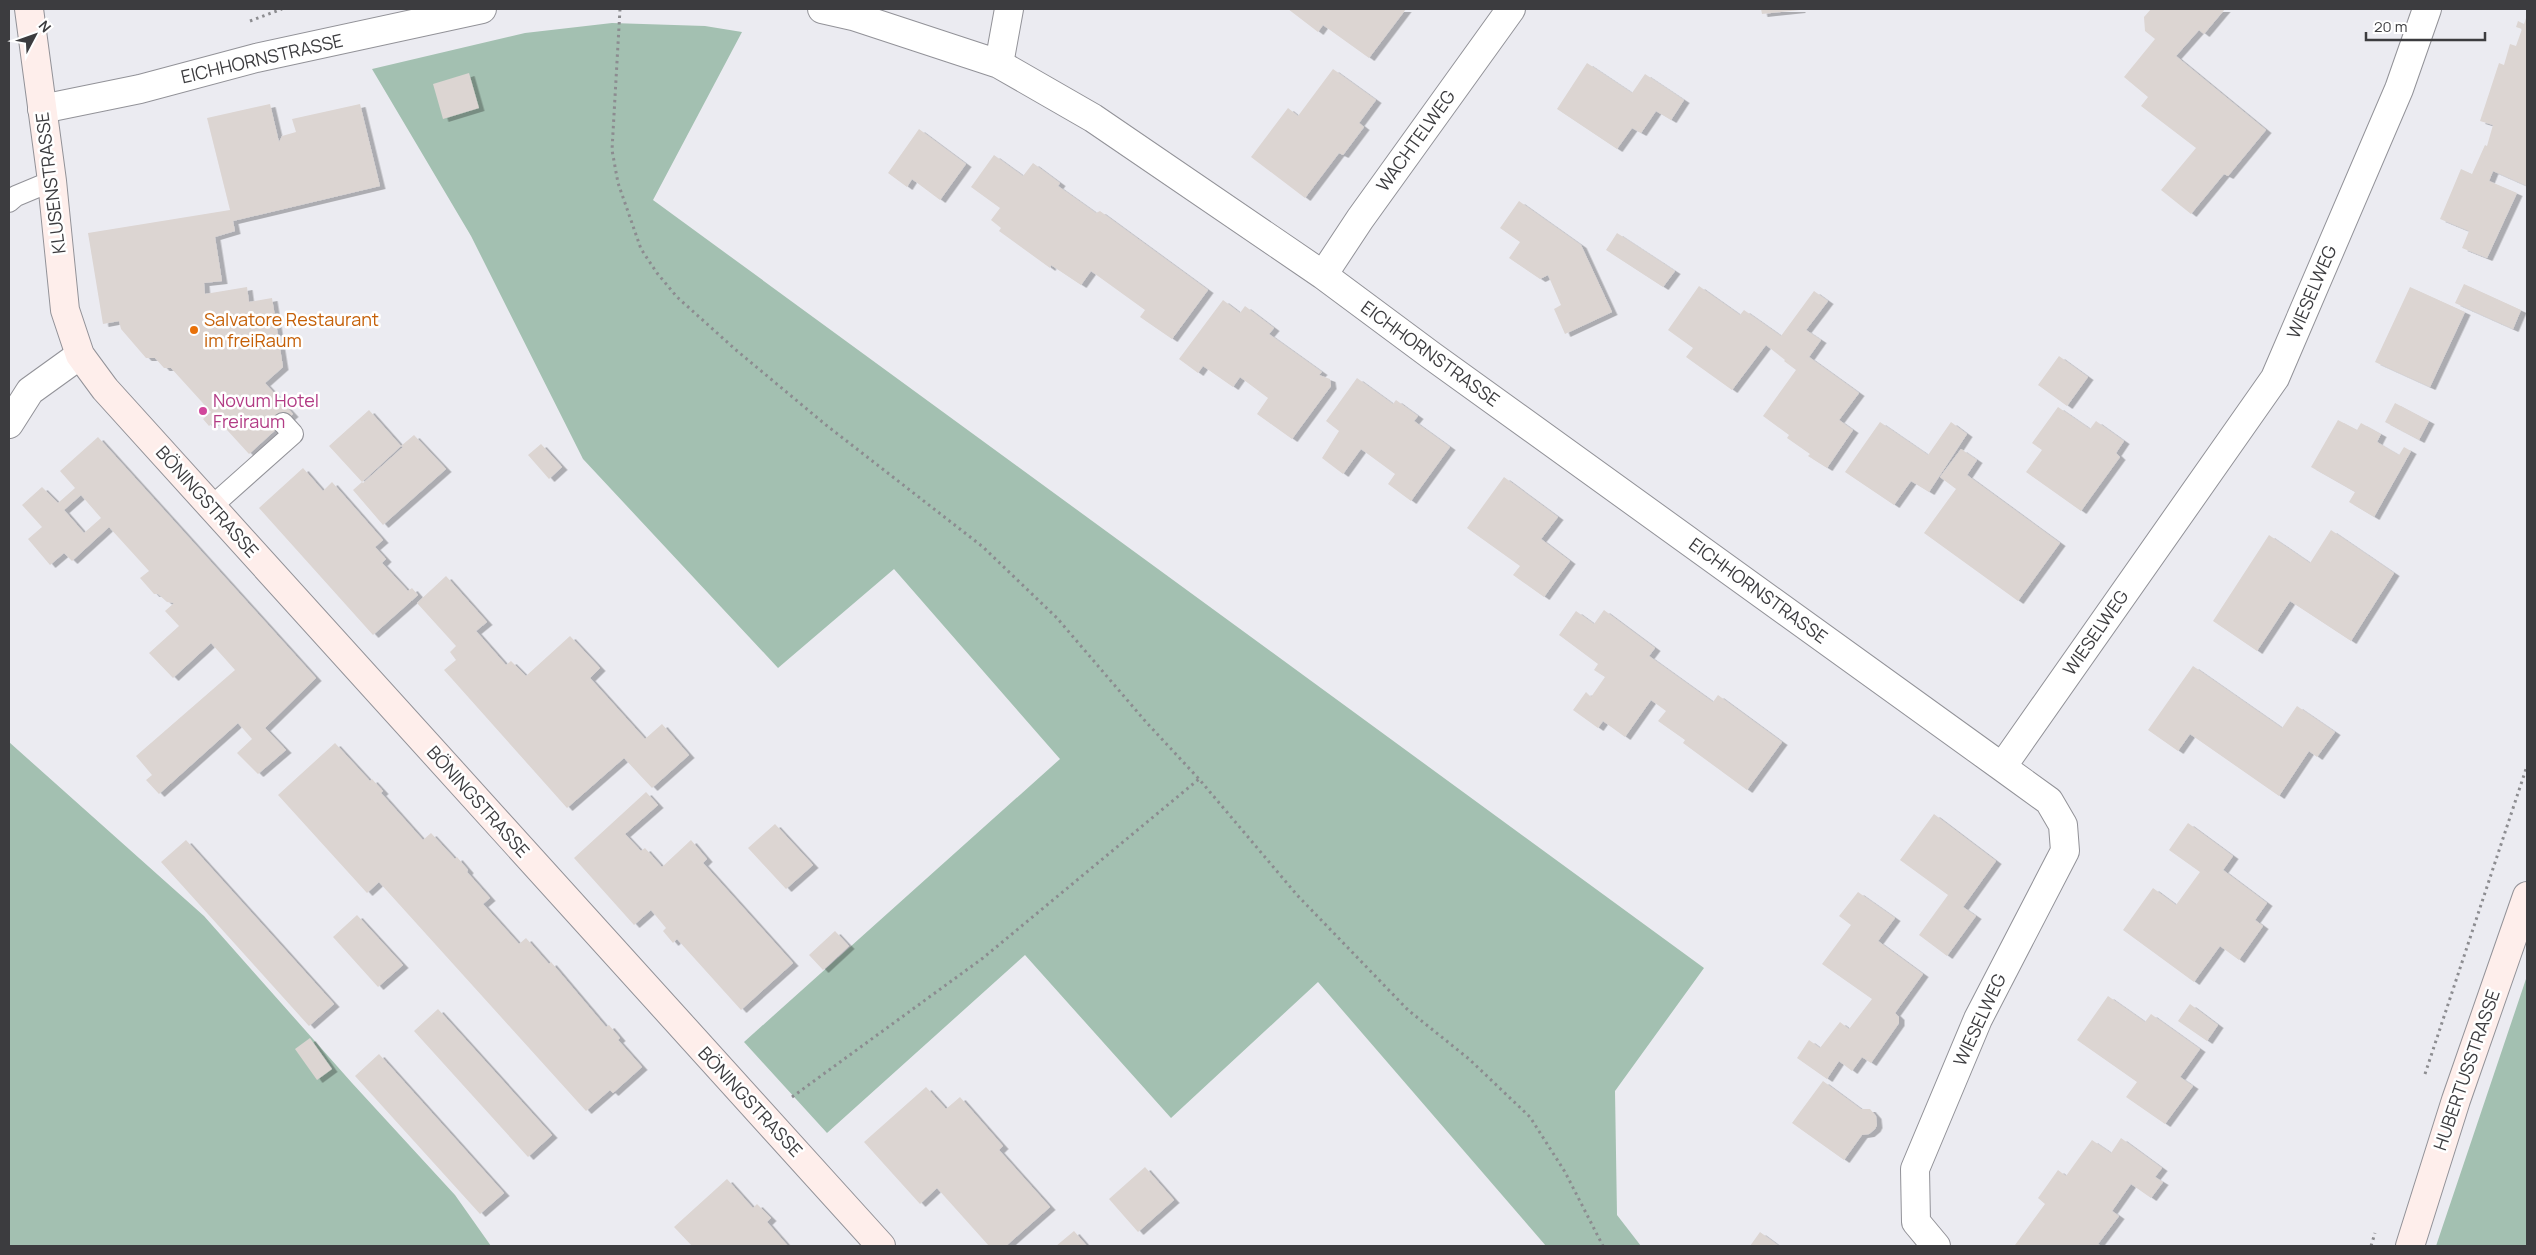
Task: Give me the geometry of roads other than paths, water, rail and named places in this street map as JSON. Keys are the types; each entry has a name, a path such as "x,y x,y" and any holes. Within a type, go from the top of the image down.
{"street":[{"name":"KLUSENSTRASSE","path":"29,9 52,181 65,310 80,355"},
{"name":"EICHHORNSTRASSE","path":"42,109 140,88 256,58 482,9"},
{"name":"EICHHORNSTRASSE","path":"822,9 853,16 999,64 1093,118 1322,275 2002,767"},
{"path":"999,64 1009,9"},
{"name":"WACHTELWEG","path":"1322,275 1511,9"},
{"name":"WIESELWEG","path":"1936,1246 1916,1222 1915,1169 1978,1019 2065,851 2063,825 2049,801 2002,767 2275,378 2399,89 2427,9"},
{"path":"9,424 30,391 80,355"},
{"name":"BÖNINGSTRASSE","path":"80,355 104,389 694,1042 766,1116 881,1246"},
{"name":"HUBERTUSSTRASSE","path":"2410,1246 2456,1100 2527,896"}],"lane":[{"path":"9,202 16,196 52,181"},
{"path":"211,507 293,434 283,423"}],"place":[{"name":"Salvatore Restaurant im freiRaum","path":"194,330"},
{"name":"Novum Hotel Freiraum","path":"203,411"}]}
